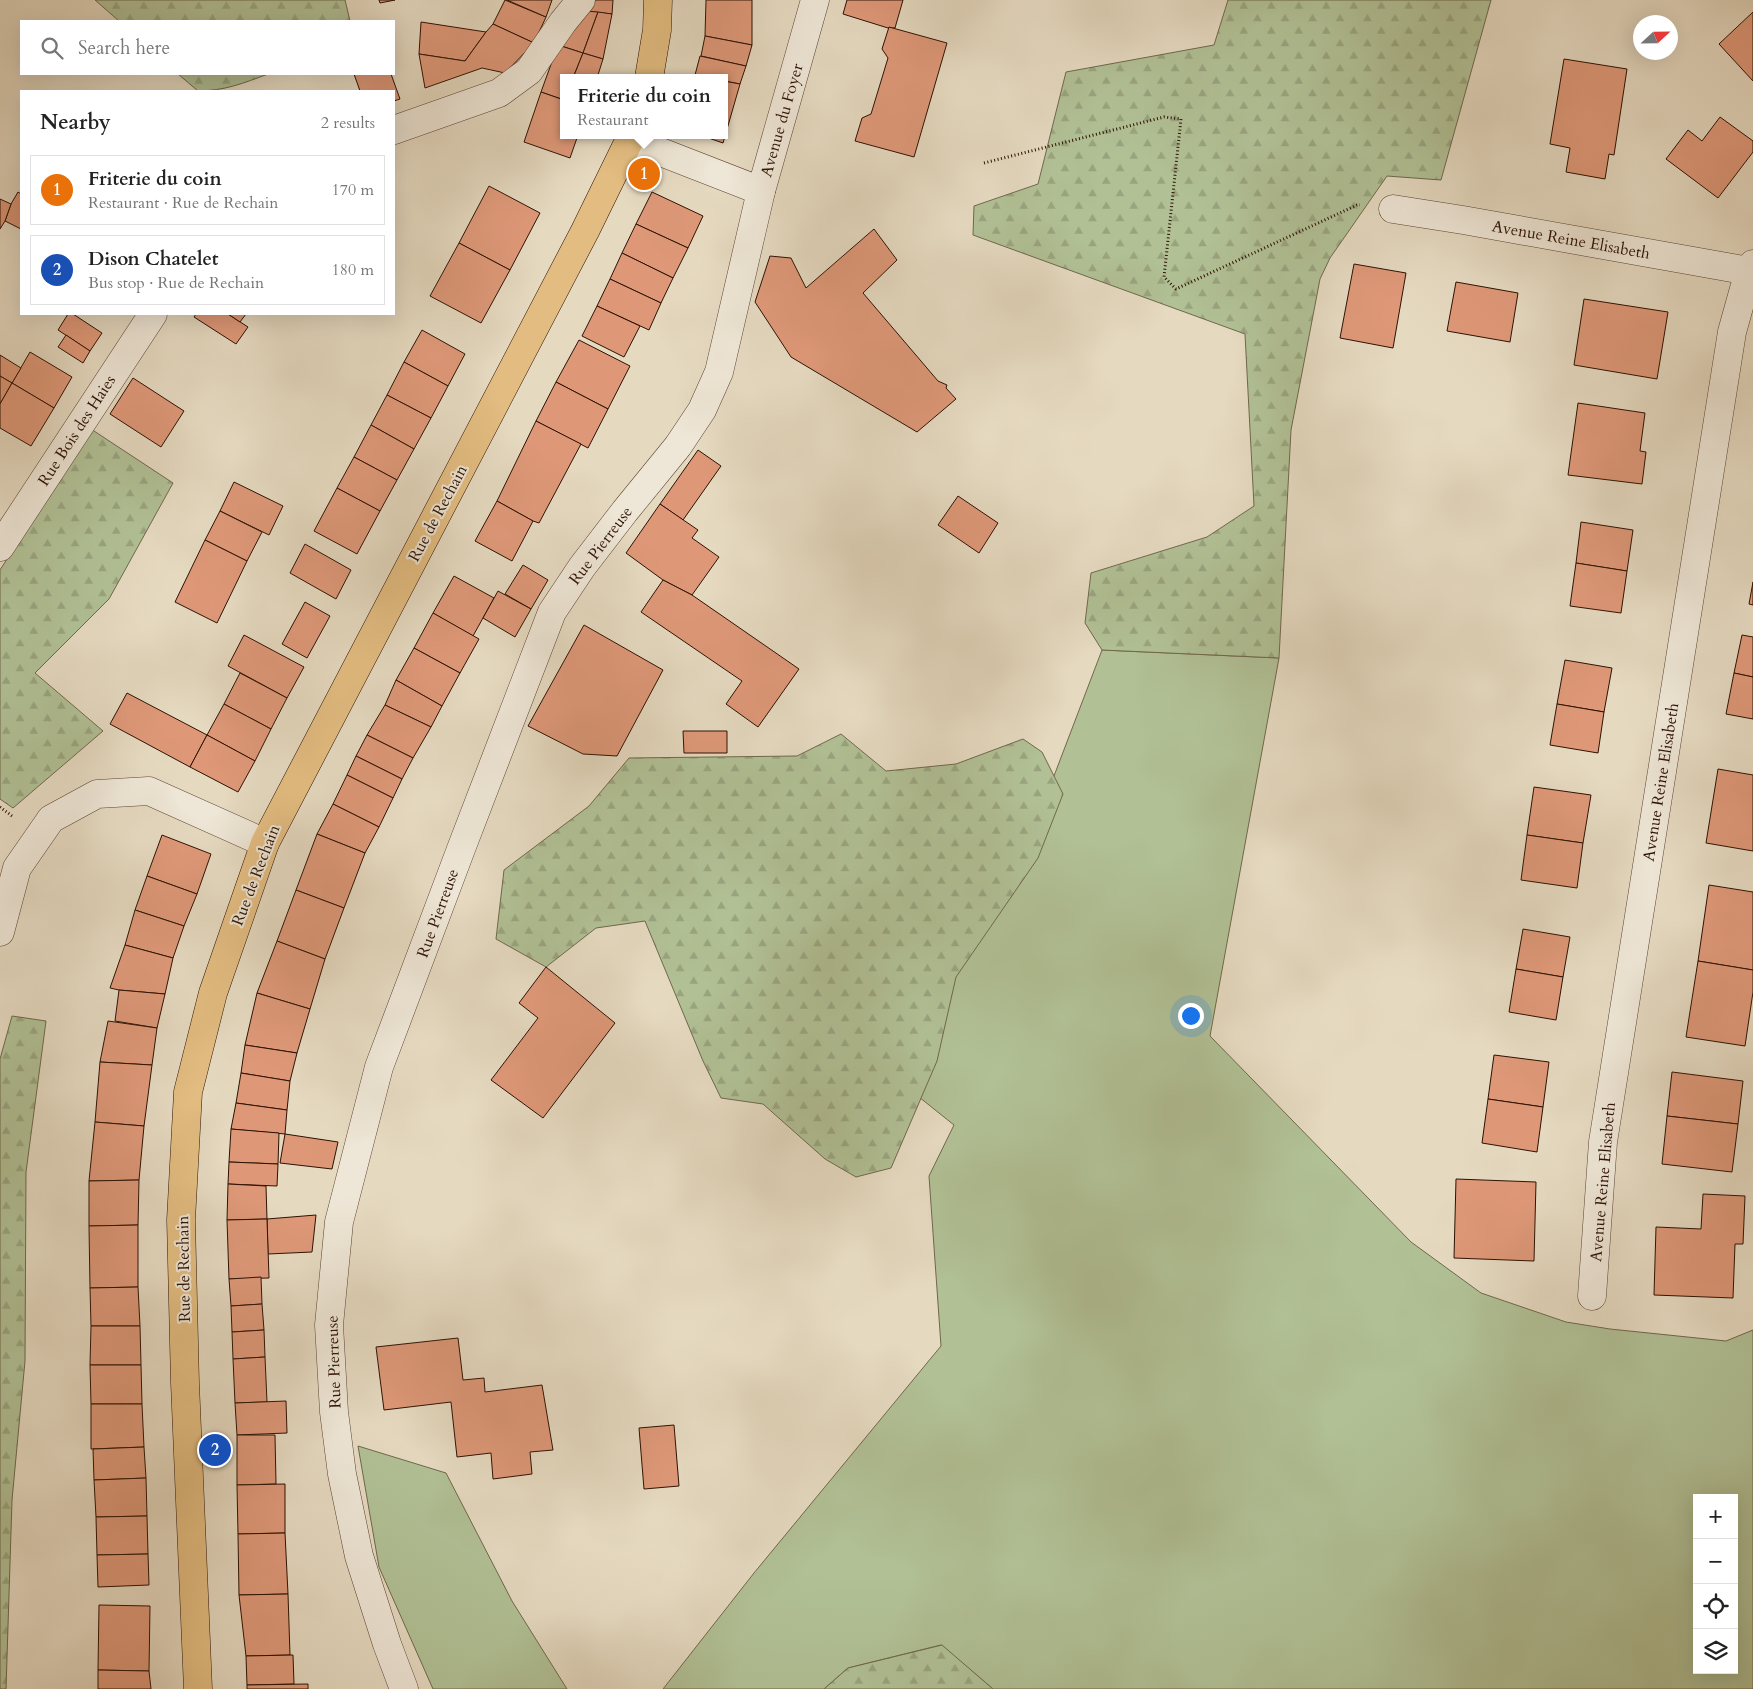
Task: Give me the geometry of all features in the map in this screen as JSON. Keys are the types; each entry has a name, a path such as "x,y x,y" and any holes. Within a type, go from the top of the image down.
{"main road":[{"path":"650,74 657,30 658,0"},
{"name":"Rue de Rechain","path":"198,1689 185,1383 181,1220 188,1092 213,992 265,843 581,240 631,139"}],"street":[{"path":"395,130 499,93 529,71 563,22 581,0"},
{"name":"Avenue du Foyer","path":"633,139 761,191 815,0"},
{"name":"Rue Pierreuse","path":"404,1689 387,1644 359,1556 342,1474 334,1412 329,1325 339,1222 379,1067 552,612 582,567 678,446 702,410 719,372 761,191"},
{"name":"Avenue Reine Elisabeth","path":"1393,209 1751,267 1732,332 1603,1142 1592,1296"},
{"name":"Rue Bois des Haies","path":"0,546 152,315"},
{"path":"0,932 17,868 50,819 97,794 149,791 265,843"}],"path":[{"path":"984,163 1164,117 1180,119 1164,277 1176,289 1357,205 1393,209"}],"green space":[{"path":"95,0 345,0 350,20 118,20"},
{"path":"1228,0 1491,0 1441,180 1387,176 1330,258 1320,279 1291,430 1279,658 1102,650 1085,623 1091,573 1207,537 1254,506 1245,334 973,235 974,206 1038,184 1066,72 1214,45"},
{"path":"179,75 265,75 225,88 197,90"},
{"path":"91,429 173,483 109,599 35,673 103,731 13,808 0,799 0,570"},
{"path":"1102,650 1279,658 1210,1036 1411,1242 1481,1293 1566,1322 1610,1329 1726,1341 1753,1330 1753,1689 993,1689 941,1645 848,1668 824,1689 663,1689 754,1573 941,1346 929,1176 954,1125 809,1009 1025,852"},
{"path":"841,734 886,771 956,764 1023,739 1042,752 1063,794 1038,858 956,977 937,1061 891,1168 856,1177 825,1159 763,1104 721,1098 703,1061 645,921 596,928 546,967 496,939 504,870 589,806 629,758 797,756"},
{"path":"12,1016 46,1021 26,1172 25,1361 12,1500 6,1689 0,1689 0,1059"},
{"path":"358,1446 446,1473 512,1601 567,1689 433,1689 379,1567"},
{"path":"942,1645 993,1689 824,1689 848,1668"}],"building":[{"path":"379,0 395,0 380,3"},
{"path":"505,0 546,17 534,43 493,24"},
{"path":"507,0 552,0 546,17"},
{"path":"594,0 613,0 612,14 585,11"},
{"path":"706,0 752,0 752,45 705,36"},
{"path":"847,0 903,0 895,28 888,28 843,14"},
{"path":"585,11 598,12 583,53 558,45"},
{"path":"598,12 612,14 603,59 583,53"},
{"path":"1753,12 1753,81 1719,44"},
{"path":"421,22 486,32 465,61 419,54"},
{"path":"493,24 534,43 505,73 482,68 425,88 419,54 465,61"},
{"path":"889,27 947,43 914,157 855,141 862,118 871,114 888,58 882,49"},
{"path":"705,36 752,45 746,66 701,56"},
{"path":"558,45 583,53 575,74 560,74 560,99 541,92"},
{"path":"583,53 603,59 598,74 575,74"},
{"path":"700,56 746,66 740,84 728,82 728,74 695,74"},
{"path":"1564,59 1627,69 1614,155 1609,154 1605,179 1566,172 1570,148 1550,144"},
{"path":"354,75 391,75 400,99 395,101 395,90 360,90"},
{"path":"728,82 740,84 728,126"},
{"path":"541,92 560,99 560,139 577,139 570,158 524,142"},
{"path":"1720,117 1753,141 1753,152 1718,198 1666,159 1688,130 1702,141"},
{"path":"712,139 724,139 723,143"},
{"path":"489,186 540,213 510,270 459,243"},
{"path":"18,192 20,193 20,228 5,221"},
{"path":"652,192 703,216 688,248 636,224"},
{"path":"0,199 11,204 0,229"},
{"path":"636,224 688,248 673,278 622,253"},
{"path":"874,229 897,260 863,293 938,381 947,385 946,388 956,399 917,432 791,357 755,302 770,256 791,258 806,288"},
{"path":"459,243 510,270 481,323 430,296"},
{"path":"622,253 673,278 661,303 610,279"},
{"path":"1354,264 1406,273 1393,348 1340,338"},
{"path":"610,279 661,303 649,330 597,306"},
{"path":"1456,282 1518,293 1510,342 1447,331"},
{"path":"1584,299 1668,312 1657,379 1574,365"},
{"path":"597,306 640,326 624,357 582,336"},
{"path":"67,315 75,315 102,333 90,351 58,330"},
{"path":"195,315 230,315 248,327 236,344 194,317"},
{"path":"230,315 245,315 240,322"},
{"path":"422,330 465,354 448,386 404,362"},
{"path":"66,335 90,351 83,363 58,347"},
{"path":"579,340 630,366 608,409 556,382"},
{"path":"30,352 72,377 54,408 12,383"},
{"path":"0,355 21,368 12,383 0,376"},
{"path":"404,362 448,386 431,418 387,395"},
{"path":"0,376 12,383 0,404"},
{"path":"133,378 184,411 161,447 110,414"},
{"path":"556,382 608,409 588,448 536,421"},
{"path":"12,383 54,408 31,446 0,428 0,404"},
{"path":"387,395 431,418 414,449 371,425"},
{"path":"1578,403 1645,413 1640,451 1646,452 1642,484 1568,475"},
{"path":"536,421 581,444 539,523 497,501"},
{"path":"371,425 414,449 397,480 354,457"},
{"path":"698,450 721,466 683,520 660,504"},
{"path":"354,457 397,480 380,511 337,488"},
{"path":"234,482 283,506 269,535 220,511"},
{"path":"337,488 380,511 357,554 314,531"},
{"path":"958,496 998,523 979,553 938,525"},
{"path":"497,501 533,521 512,561 475,541"},
{"path":"660,504 698,530 692,538 719,557 692,595 663,580 626,553"},
{"path":"220,511 262,532 247,561 205,540"},
{"path":"1581,522 1633,530 1627,571 1576,563"},
{"path":"205,540 247,561 217,623 175,602"},
{"path":"305,544 351,570 336,599 290,573"},
{"path":"1576,563 1627,571 1621,613 1570,606"},
{"path":"523,565 548,580 531,609 505,594"},
{"path":"454,576 494,598 473,636 433,613"},
{"path":"663,580 692,595 799,669 758,727 726,704 742,681 641,612"},
{"path":"1753,582 1753,605 1749,604"},
{"path":"498,591 531,609 515,637 483,618"},
{"path":"305,602 330,616 307,658 282,644"},
{"path":"433,613 479,639 460,673 414,648"},
{"path":"584,625 663,670 617,756 583,754 528,726"},
{"path":"244,635 304,667 287,698 228,666"},
{"path":"1742,635 1753,637 1753,677 1734,673"},
{"path":"414,648 460,673 442,706 396,680"},
{"path":"1565,660 1612,668 1604,712 1557,704"},
{"path":"240,673 287,698 271,729 224,704"},
{"path":"1734,673 1753,677 1753,719 1726,714"},
{"path":"396,680 442,706 431,727 385,705"},
{"path":"127,693 207,735 190,767 110,724"},
{"path":"224,704 271,729 255,761 207,735"},
{"path":"1557,704 1604,712 1598,753 1550,745"},
{"path":"385,705 431,727 413,758 367,735"},
{"path":"683,731 727,731 727,753 684,753"},
{"path":"207,735 255,761 238,792 190,767"},
{"path":"367,735 413,758 402,779 356,756"},
{"path":"356,756 402,779 393,798 347,775"},
{"path":"1718,769 1753,775 1753,851 1706,843"},
{"path":"347,775 393,798 379,827 333,804"},
{"path":"1534,787 1591,795 1583,843 1527,835"},
{"path":"333,804 379,827 365,853 317,834"},
{"path":"317,834 365,853 344,908 296,890"},
{"path":"162,835 211,854 197,894 147,876"},
{"path":"1527,835 1583,843 1577,888 1521,880"},
{"path":"147,876 197,894 184,926 135,910"},
{"path":"1709,885 1753,892 1753,970 1698,961"},
{"path":"296,890 344,908 325,959 277,941"},
{"path":"135,910 184,926 173,958 125,945"},
{"path":"1523,929 1570,937 1563,977 1516,969"},
{"path":"277,941 325,959 310,1009 257,993"},
{"path":"125,945 173,958 165,994 110,988"},
{"path":"1698,961 1753,970 1753,992 1745,1046 1686,1037"},
{"path":"546,967 615,1023 543,1118 491,1080 538,1018 519,1003"},
{"path":"1516,969 1563,977 1556,1020 1509,1012"},
{"path":"119,990 165,994 157,1028 115,1021"},
{"path":"257,993 310,1009 297,1053 245,1045"},
{"path":"108,1021 157,1028 152,1065 100,1062"},
{"path":"245,1045 297,1053 290,1081 241,1073"},
{"path":"1494,1055 1549,1062 1543,1107 1488,1099"},
{"path":"100,1062 152,1065 144,1126 95,1122"},
{"path":"1672,1072 1743,1081 1738,1124 1667,1116"},
{"path":"241,1073 290,1081 287,1110 236,1103"},
{"path":"1488,1099 1543,1107 1537,1152 1482,1143"},
{"path":"236,1103 287,1110 285,1134 231,1129"},
{"path":"1667,1116 1738,1124 1732,1172 1662,1164"},
{"path":"95,1122 144,1126 139,1180 89,1181"},
{"path":"231,1129 279,1133 278,1164 229,1162"},
{"path":"285,1134 338,1142 332,1169 280,1163"},
{"path":"229,1162 278,1164 277,1186 228,1184"},
{"path":"1456,1179 1536,1182 1534,1261 1454,1258"},
{"path":"139,1180 138,1225 89,1226 89,1181"},
{"path":"228,1184 266,1186 267,1219 227,1220"},
{"path":"1703,1194 1745,1196 1743,1244 1735,1244 1733,1298 1654,1295 1656,1227 1701,1229"},
{"path":"316,1215 312,1252 268,1254 267,1219"},
{"path":"267,1219 269,1278 229,1279 227,1220"},
{"path":"138,1225 138,1287 90,1288 89,1226"},
{"path":"261,1277 262,1304 231,1306 229,1279"},
{"path":"138,1287 140,1326 91,1326 90,1288"},
{"path":"262,1304 264,1330 232,1332 231,1306"},
{"path":"91,1326 140,1326 141,1365 90,1365"},
{"path":"264,1330 265,1357 233,1359 232,1332"},
{"path":"458,1338 463,1380 484,1378 485,1392 542,1385 553,1450 530,1452 532,1474 493,1479 491,1453 457,1457 451,1402 384,1410 376,1347"},
{"path":"265,1357 267,1402 235,1403 233,1359"},
{"path":"90,1365 141,1365 142,1404 91,1404"},
{"path":"286,1401 287,1433 237,1435 235,1403"},
{"path":"91,1404 142,1404 144,1447 91,1449"},
{"path":"674,1425 679,1486 644,1489 639,1428"},
{"path":"237,1435 275,1435 276,1484 237,1485"},
{"path":"144,1447 146,1478 94,1480 93,1449"},
{"path":"146,1478 147,1516 96,1517 94,1480"},
{"path":"285,1484 285,1533 238,1534 237,1485"},
{"path":"147,1516 148,1554 97,1555 96,1517"},
{"path":"285,1533 288,1594 239,1595 238,1534"},
{"path":"148,1554 149,1585 98,1587 97,1555"},
{"path":"288,1594 290,1655 246,1656 239,1595"},
{"path":"99,1605 150,1606 149,1671 98,1670"},
{"path":"293,1655 294,1684 247,1685 246,1656"},
{"path":"98,1670 149,1671 151,1689 98,1689"},
{"path":"308,1684 308,1689 247,1689 247,1685"}],"place":[{"name":"Friterie du coin","path":"644,174"},
{"name":"Dison Chatelet","path":"215,1450"}]}
